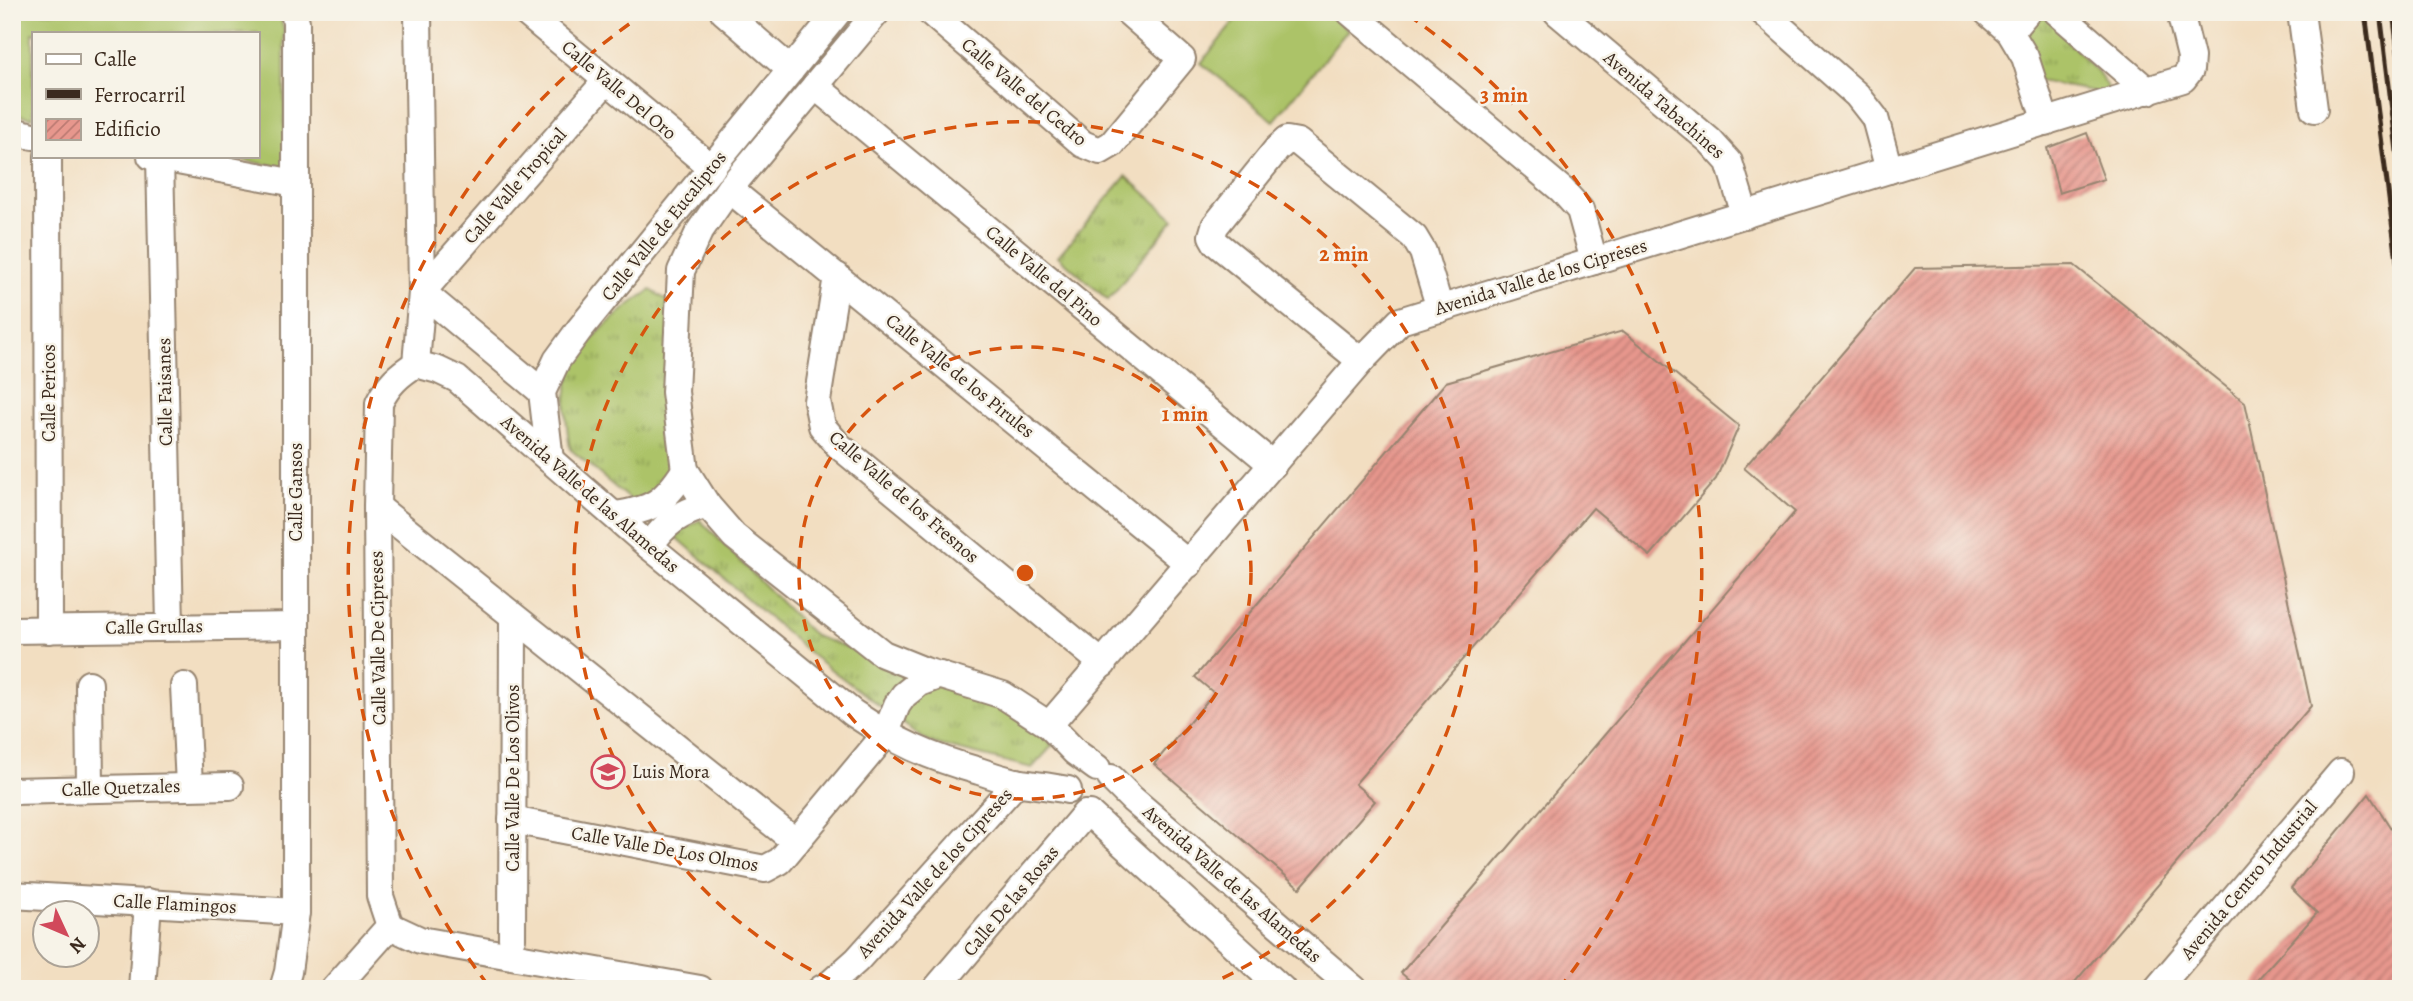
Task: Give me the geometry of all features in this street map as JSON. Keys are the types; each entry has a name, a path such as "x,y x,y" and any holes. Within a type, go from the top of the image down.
{"street":[{"name":"Calle Gansos","path":"288,983 296,912 296,22 293,12"},
{"path":"416,364 422,292 418,12"},
{"name":"Calle Valle Del Oro","path":"525,12 712,168"},
{"path":"724,12 791,69"},
{"name":"Calle Valle de Eucaliptos","path":"542,392 557,360 579,330 838,12"},
{"name":"Calle Valle de Eucaliptos","path":"685,470 675,392 681,271 699,232 729,189 877,12"},
{"name":"Calle Valle del Cedro","path":"929,12 1083,144 1100,151 1112,144 1182,59 1128,12"},
{"path":"1350,12 1562,190 1580,210 1594,261"},
{"name":"Avenida Tabachines","path":"1557,12 1710,141 1728,162 1745,215"},
{"path":"1763,12 1857,95 1875,118 1889,170"},
{"path":"1987,12 2018,22 2025,57 2046,122"},
{"path":"2057,12 2148,91"},
{"name":"Avenida Valle de los Cipreses","path":"1049,725 1361,361 1401,321 2183,79 2190,70 2192,57 2180,12"},
{"path":"2301,12 2314,109"},
{"name":"Calle Valle Tropical","path":"422,292 607,80"},
{"name":"Calle Valle del Pino","path":"815,86 1273,465"},
{"path":"12,131 32,136"},
{"path":"1361,361 1216,243 1212,236 1215,226 1287,140 1298,142 1414,237 1423,253 1440,309"},
{"name":"Calle Pericos","path":"48,158 50,630"},
{"name":"Calle Faisanes","path":"155,158 170,626"},
{"path":"160,158 295,183"},
{"name":"Calle Valle de los Pirules","path":"729,189 1189,564"},
{"path":"650,244 681,271"},
{"name":"Calle Valle de los Fresnos","path":"837,276 817,401 822,426 838,445 1103,664"},
{"path":"422,292 542,392 550,460"},
{"name":"Avenida Valle de las Alamedas","path":"416,364 457,379 649,546 853,713 885,735 919,752 1017,782 1068,790"},
{"name":"Calle Valle De Cipreses","path":"390,926 380,895 377,508 379,403 386,389 399,374 416,364"},
{"path":"615,516 642,512 657,503 674,488 685,470"},
{"name":"Avenida Valle de las Alamedas","path":"685,470 707,505 734,536 883,654 1003,695 1049,725 1075,752 1104,773 1354,989"},
{"path":"649,546 662,527 685,512 707,505"},
{"path":"377,508 796,842"},
{"name":"Calle Valle De Los Olivos","path":"512,938 513,618"},
{"name":"Calle Grullas","path":"12,630 296,626"},
{"name":"Calle Valle De Los Olmos","path":"512,821 765,869 780,861 885,735 904,695 919,683 940,675"},
{"path":"89,684 90,789"},
{"path":"184,686 189,785"},
{"path":"1088,814 1098,814 1110,806 1115,792 1104,773 1090,767 1072,777 1068,790 1073,805 1088,814 1282,989"},
{"name":"Avenida Centro Industrial","path":"2157,989 2341,772"},
{"name":"Avenida Valle de los Cipreses","path":"821,989 857,960 1017,782"},
{"name":"Calle Quetzales","path":"12,791 230,786"},
{"name":"Calle De las Rosas","path":"936,989 1088,814"},
{"name":"Calle Flamingos","path":"12,895 296,912"},
{"path":"142,989 148,902"},
{"path":"334,989 390,926 420,940 700,989"}],"green space":[{"path":"12,12 279,12 284,30 285,168 232,158 259,158 259,32 32,32 32,118 12,114"},
{"path":"1242,12 1326,12 1348,30 1274,121 1201,63"},
{"path":"2047,17 2099,74 2112,95 2038,81 2024,24"},
{"path":"1126,176 1174,219 1108,300 1058,256"},
{"path":"651,290 668,301 676,478 635,504 570,449 566,397 573,367 587,345 618,314"},
{"path":"700,520 814,636 978,692 1019,717 1053,745 1032,768 928,742 813,656 674,535"}],"building":[{"path":"2087,133 2104,179 2059,193 2047,148"},
{"path":"2074,265 2245,402 2311,706 2069,989 1420,989 1401,973 1795,512 1744,468 1915,268"},
{"path":"1623,331 1739,426 1716,479 1650,556 1593,508 1355,784 1375,801 1300,888 1154,764 1214,693 1195,677 1446,382"},
{"path":"2369,794 2401,844 2401,989 2249,989 2317,913 2291,888"}],"railway":[{"path":"2365,12 2401,292"},
{"path":"2380,12 2401,184"},
{"path":"2393,12 2401,75"}],"place":[{"name":"Luis Mora","path":"608,772"}]}
